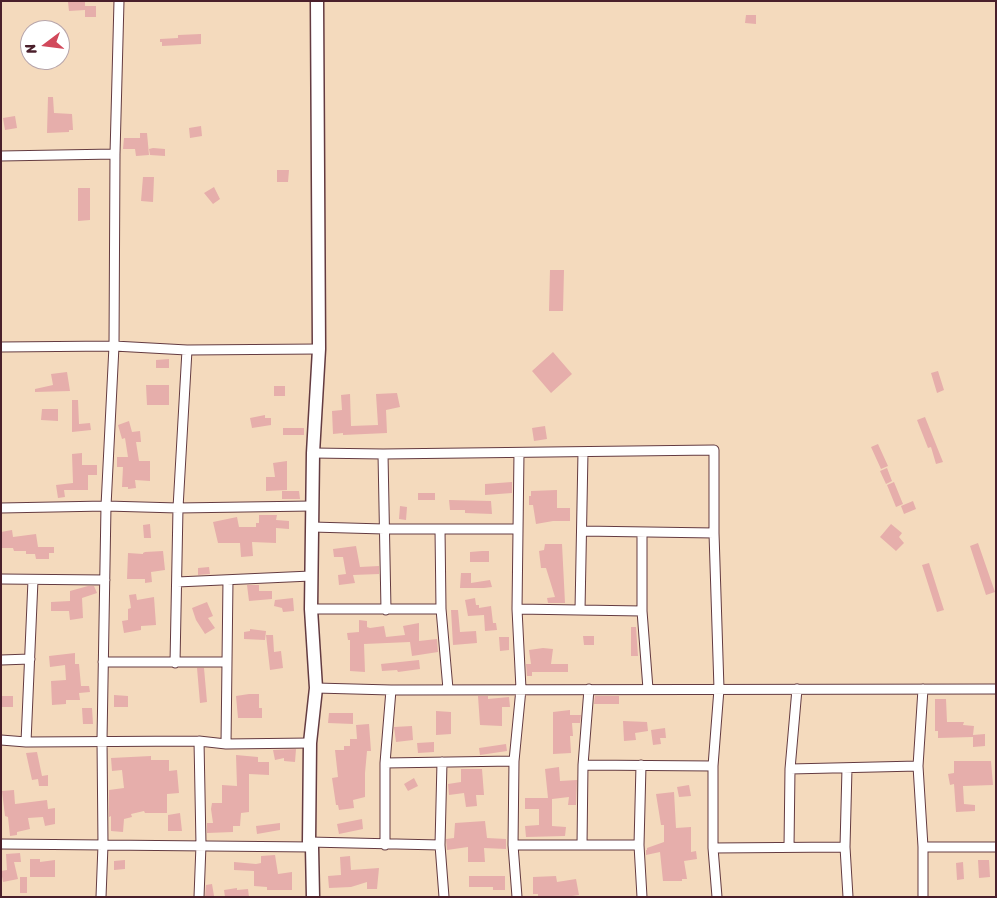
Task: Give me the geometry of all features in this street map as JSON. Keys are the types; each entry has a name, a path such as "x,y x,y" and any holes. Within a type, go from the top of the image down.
{"street":[{"path":"100,897 103,845 102,740 106,506 114,346 115,154 120,1"},
{"path":"313,897 310,844 310,743 316,688 311,609 313,453 319,349 317,1"},
{"path":"1,156 115,154"},
{"path":"1,347 114,346 187,350 319,349"},
{"path":"175,663 178,508 187,350"},
{"path":"313,453 519,453 714,450 714,533 719,689 714,766 713,848 717,897"},
{"path":"580,610 583,452"},
{"path":"517,897 513,845 514,761 521,690 517,609 519,453"},
{"path":"383,454 386,610"},
{"path":"1,508 312,506"},
{"path":"312,527 518,529"},
{"path":"440,529 441,609 448,690"},
{"path":"582,532 714,533"},
{"path":"642,532 642,611 648,689"},
{"path":"177,582 312,576"},
{"path":"1,579 105,580"},
{"path":"26,742 33,580"},
{"path":"226,744 228,580"},
{"path":"311,609 441,609"},
{"path":"517,609 642,611"},
{"path":"1,660 30,659"},
{"path":"103,662 227,662"},
{"path":"316,688 391,690 996,689"},
{"path":"582,845 583,765 589,689"},
{"path":"789,847 790,769 796,689"},
{"path":"923,689 918,766 923,847 923,897"},
{"path":"385,845 385,763 391,690"},
{"path":"1,740 26,742 102,740 199,741 226,744 310,743"},
{"path":"199,741 201,845 199,897"},
{"path":"385,763 514,761"},
{"path":"442,762 440,845 444,897"},
{"path":"583,765 714,766"},
{"path":"641,765 639,845 642,897"},
{"path":"790,769 918,766"},
{"path":"847,768 845,847 848,897"},
{"path":"1,844 440,845"},
{"path":"513,845 639,845"},
{"path":"713,848 845,847"},
{"path":"923,847 996,847"}],"building":[{"path":"85,1 85,6 96,6 96,17 85,17 85,10 69,11 68,2"},
{"path":"746,15 756,15 756,24 745,23"},
{"path":"201,34 201,44 162,46 162,42 160,42 160,39 178,38 178,35"},
{"path":"48,97 53,97 54,113 72,114 73,130 69,130 69,132 47,133"},
{"path":"15,116 17,128 5,130 3,118"},
{"path":"201,126 202,136 190,138 189,128"},
{"path":"140,133 147,133 149,155 136,156 135,149 123,149 124,138 140,138"},
{"path":"149,149 165,149 165,156 150,155"},
{"path":"277,170 289,170 288,182 277,182"},
{"path":"143,177 154,177 153,202 141,201"},
{"path":"214,187 220,199 213,204 204,193"},
{"path":"78,188 90,188 90,220 78,221"},
{"path":"550,270 564,270 563,311 549,311"},
{"path":"553,352 572,374 551,393 532,371"},
{"path":"169,359 169,368 156,368 156,360"},
{"path":"938,371 944,390 937,393 931,373"},
{"path":"67,372 70,391 35,392 35,389 53,385 51,374"},
{"path":"146,385 169,385 169,405 147,405"},
{"path":"274,386 285,386 285,396 274,396"},
{"path":"397,393 400,407 386,410 387,433 333,434 332,411 342,410 341,395 350,394 351,426 378,425 376,394"},
{"path":"72,400 78,400 79,424 90,423 91,430 72,432"},
{"path":"42,409 58,409 58,421 41,420"},
{"path":"265,415 265,418 271,418 271,425 252,428 250,418"},
{"path":"925,417 943,462 936,464 931,447 928,448 917,420"},
{"path":"129,421 132,432 140,431 141,442 136,442 139,461 150,461 150,481 135,480 136,488 128,489 128,487 122,487 123,467 117,467 117,457 128,457 125,438 122,439 118,425"},
{"path":"545,426 547,439 534,441 532,428"},
{"path":"283,428 304,428 304,435 283,435"},
{"path":"878,444 888,466 881,469 871,447"},
{"path":"82,453 82,465 97,465 97,475 88,475 88,490 64,490 65,497 58,498 56,485 73,483 72,454"},
{"path":"287,461 287,490 266,491 266,477 275,477 273,463"},
{"path":"887,468 892,481 886,484 880,471"},
{"path":"512,482 512,493 485,495 485,484"},
{"path":"894,482 903,504 896,507 887,485"},
{"path":"557,490 557,508 570,508 570,521 536,524 533,505 529,505 531,491"},
{"path":"282,491 299,491 300,499 282,499"},
{"path":"418,493 435,493 435,500 418,500"},
{"path":"449,500 491,501 492,514 465,513 465,510 450,510"},
{"path":"913,501 916,509 904,514 901,506"},
{"path":"400,506 407,507 406,520 399,519"},
{"path":"259,515 277,515 276,520 289,521 289,529 276,528 276,543 252,542 253,556 241,557 240,543 218,543 213,522 237,517 239,527 256,527 256,523 259,523"},
{"path":"150,524 151,538 144,538 143,525"},
{"path":"891,524 902,533 899,537 904,543 896,551 880,537"},
{"path":"12,530 13,537 36,534 38,547 54,547 54,553 49,553 49,559 36,559 35,554 26,554 26,551 1,548 1,532"},
{"path":"978,543 995,592 986,595 970,546"},
{"path":"545,544 562,544 565,603 548,603 547,598 555,597 546,568 541,568 539,551 544,550"},
{"path":"356,546 360,567 379,566 379,574 353,575 355,583 339,585 338,575 346,574 343,557 334,557 333,549"},
{"path":"163,551 165,570 151,572 152,582 145,583 145,579 127,579 128,553 143,554 145,552"},
{"path":"489,551 489,562 470,562 470,552"},
{"path":"929,563 944,610 937,612 922,565"},
{"path":"209,567 210,574 198,575 198,568"},
{"path":"461,573 471,573 471,583 490,580 492,587 460,588"},
{"path":"247,585 259,585 259,591 272,591 272,599 249,601"},
{"path":"94,586 97,593 82,598 83,618 70,620 69,611 51,611 51,602 70,601 70,591"},
{"path":"136,594 137,600 154,597 156,625 141,626 141,630 124,633 122,621 128,620 128,609 131,608 129,595"},
{"path":"293,598 294,611 283,612 282,608 274,606 275,600"},
{"path":"475,598 476,605 479,605 479,608 491,606 493,623 496,623 497,630 485,631 484,615 468,616 465,600"},
{"path":"207,602 213,616 208,618 215,628 205,634 196,620 192,608"},
{"path":"451,610 458,610 460,632 476,631 477,643 453,645"},
{"path":"359,620 367,621 367,627 370,628 384,626 386,637 405,635 403,626 419,623 419,641 437,639 438,652 412,656 410,642 364,644 365,672 350,671 350,640 348,640 347,633 359,632"},
{"path":"631,627 636,627 638,656 631,656"},
{"path":"250,629 266,631 265,640 244,639 244,632 250,631"},
{"path":"266,635 273,635 274,652 281,651 283,668 270,670"},
{"path":"583,636 594,636 594,645 584,645"},
{"path":"499,637 509,637 509,650 500,651"},
{"path":"553,649 551,664 568,664 568,672 532,672 532,676 527,676 526,664 531,664 529,650"},
{"path":"75,653 75,664 79,664 81,686 89,686 90,692 79,693 80,700 66,700 66,704 52,705 51,681 66,680 65,665 50,667 49,656"},
{"path":"419,660 420,669 398,672 397,670 382,671 381,664"},
{"path":"197,668 204,668 207,702 200,703"},
{"path":"259,694 259,708 262,708 262,718 238,718 236,696"},
{"path":"114,695 128,696 128,707 114,707"},
{"path":"1,696 13,696 13,707 1,707"},
{"path":"478,696 488,696 488,699 509,697 510,707 502,707 502,726 480,725"},
{"path":"595,696 619,696 619,704 594,704"},
{"path":"935,699 946,699 947,722 964,722 963,725 974,726 973,735 985,734 985,746 973,747 973,737 938,738 938,731 935,731"},
{"path":"82,708 92,708 93,724 83,724"},
{"path":"570,710 570,715 581,715 580,723 572,723 573,736 570,736 571,753 553,754 553,712"},
{"path":"436,711 451,712 451,734 436,735"},
{"path":"329,713 353,713 353,724 328,723"},
{"path":"623,721 647,722 648,731 635,733 636,740 624,741"},
{"path":"369,724 371,751 367,751 365,797 353,800 354,808 339,810 338,805 336,805 332,778 338,777 335,750 344,750 344,746 350,746 350,739 357,739 356,725"},
{"path":"412,726 413,740 396,742 394,727"},
{"path":"665,728 666,738 660,738 661,744 653,745 651,730"},
{"path":"434,742 434,752 418,753 417,743"},
{"path":"506,744 507,751 480,755 479,748"},
{"path":"296,749 295,762 284,761 284,758 275,760 273,750"},
{"path":"37,752 42,776 48,775 48,786 39,786 38,779 32,780 26,753"},
{"path":"236,755 258,757 258,762 269,762 269,775 249,774 249,812 241,813 240,826 233,826 233,832 207,833 207,823 213,823 212,803 222,803 222,785 237,786"},
{"path":"151,756 151,760 169,760 169,771 177,770 179,793 167,794 167,813 145,813 144,811 131,814 132,817 124,819 123,832 111,831 109,790 124,788 122,770 112,771 111,758"},
{"path":"954,761 991,761 993,785 963,786 964,804 975,805 975,811 956,812 954,784 950,785 948,774 954,773"},
{"path":"559,767 560,781 577,780 576,805 568,805 569,797 552,799 552,826 566,827 565,836 526,837 525,826 539,825 539,809 525,809 525,798 548,798 545,769"},
{"path":"461,769 482,769 484,795 476,795 477,806 466,807 464,793 449,795 448,784 461,782"},
{"path":"414,778 418,786 408,791 404,784"},
{"path":"689,785 691,796 679,797 677,787"},
{"path":"14,790 15,804 47,800 48,809 55,808 55,824 45,826 43,817 28,818 30,829 10,836 2,791"},
{"path":"674,792 676,828 691,827 691,852 696,851 697,859 684,861 687,879 682,879 682,881 663,881 660,852 646,855 646,850 664,842 664,825 661,825 656,794"},
{"path":"180,813 182,831 168,831 168,815"},
{"path":"362,819 363,829 339,834 337,824"},
{"path":"485,821 487,838 506,839 506,849 484,848 485,862 468,862 468,847 447,850 446,839 454,838 455,823"},
{"path":"280,823 280,830 257,834 256,826"},
{"path":"20,853 21,862 14,862 18,879 3,882 1,871 7,870 6,854"},
{"path":"275,855 278,874 292,872 292,890 267,890 267,887 254,886 254,871 234,870 234,862 256,864 261,863 261,856"},
{"path":"350,856 351,870 379,868 377,889 367,889 367,882 351,887 329,888 328,876 341,875 340,857"},
{"path":"30,859 40,859 40,862 55,860 55,877 30,877"},
{"path":"125,860 125,869 114,870 114,861"},
{"path":"978,860 989,860 990,877 979,878"},
{"path":"963,862 964,879 957,880 956,863"},
{"path":"469,876 505,876 505,890 493,890 493,887 469,887"},
{"path":"556,876 557,882 576,879 579,895 538,897 538,894 533,894 533,877"},
{"path":"20,877 27,877 27,893 20,893"},
{"path":"212,884 214,896 205,897 206,885"},
{"path":"237,888 237,890 248,889 249,897 225,897 224,890"}]}
